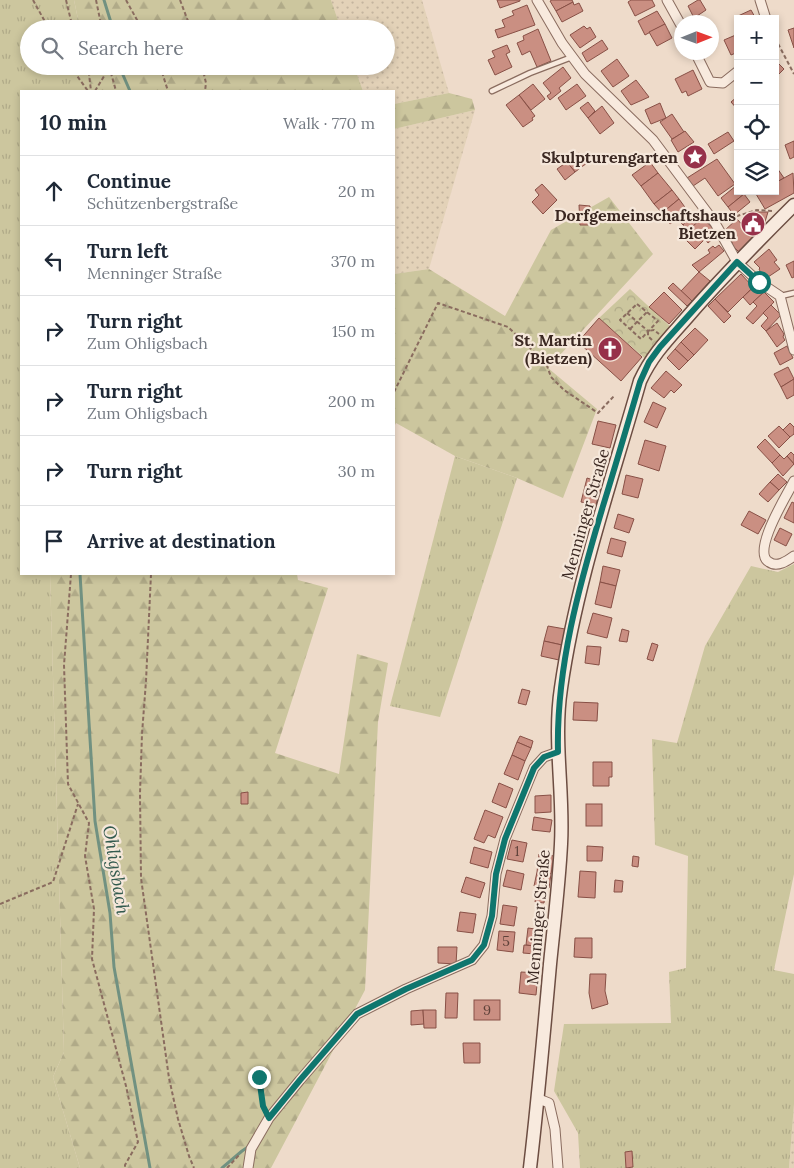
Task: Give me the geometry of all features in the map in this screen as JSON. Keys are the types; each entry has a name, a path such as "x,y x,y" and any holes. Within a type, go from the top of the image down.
{"street":[{"path":"537,0 562,43 585,74 653,140 715,223 737,262 759,282 780,296 794,350"},
{"path":"667,0 675,15"},
{"path":"760,0 765,15"},
{"path":"699,60 710,82 723,83 734,74"},
{"name":"Menninger Straße","path":"530,1168 562,844 562,791 558,752 560,690 572,623 586,566 640,382 649,362 660,347 737,262 794,206"},
{"path":"794,481 769,530 763,547 763,556 768,562 776,564 794,556"},
{"path":"248,1168 252,1149 269,1118 357,1014 406,989 472,960 484,945 492,916 496,874 505,839 534,768 544,757 558,752"},
{"path":"538,1099 549,1103 555,1129 558,1168"}],"lane":[{"path":"492,91 572,56"},
{"path":"780,296 794,293"}],"path":[{"path":"33,0 44,20"},
{"path":"66,0 71,20"},
{"path":"96,0 100,20"},
{"path":"126,0 137,20"},
{"path":"180,0 188,20"},
{"path":"779,46 794,74"},
{"path":"76,75 87,90"},
{"path":"89,75 91,90"},
{"path":"96,90 104,75"},
{"path":"111,75 116,90"},
{"path":"163,75 168,90"},
{"path":"204,75 206,90"},
{"path":"715,223 757,210 774,211 783,216"},
{"path":"395,390 438,303 508,327 546,363 551,377 564,390 598,413 614,396"},
{"path":"637,304 658,321 641,339 620,320 627,313 637,304"},
{"path":"630,329 647,312"},
{"path":"627,313 648,331"},
{"path":"71,575 64,674 68,784 89,824 85,856 94,909 92,960 124,1077 138,1142 125,1168"},
{"path":"151,575 140,794 141,878 169,1078 178,1119 194,1168"},
{"path":"0,904 53,882 78,804"},
{"path":"259,1077 263,1106 269,1118"},
{"path":"227,1168 238,1156"}],"shaded area":[{"path":"331,0 422,0 449,93 395,104 395,90 363,90 357,75 395,75 395,20 338,20"},
{"path":"475,110 429,269 395,274 395,129"},
{"path":"794,1104 794,1168 789,1168"}],"green space":[{"path":"0,0 74,0 78,20 20,20 20,75 88,75 91,90 20,90 20,575 50,575 64,1052 53,1077 80,1168 0,1168"},
{"path":"74,0 331,0 338,20 78,20"},
{"path":"88,75 357,75 363,90 91,90"},
{"path":"449,93 472,99 475,110 395,129 395,104"},
{"path":"609,197 653,254 548,368 597,409 563,498 517,478 455,456 396,423 395,425 395,274 429,269 505,316 551,230"},
{"path":"630,289 675,331 649,362 599,318"},
{"path":"455,456 517,478 440,717 390,706"},
{"path":"794,564 794,874 774,970 794,974 794,1104 789,1168 580,1168 578,1133 554,1091 564,1024 671,1023 669,972 686,968 688,856 655,845 652,739 677,743 705,646 751,566 778,572"},
{"path":"50,575 297,575 298,580 328,588 275,753 339,774 357,654 388,663 378,722 365,990 271,1168 80,1168 53,1077 64,1052"}],"building":[{"path":"497,0 520,0 520,1 500,8"},
{"path":"572,0 573,2 556,11 550,1"},
{"path":"631,0 652,0 655,6 635,16 628,2"},
{"path":"700,0 706,10 698,15 692,15 688,6"},
{"path":"573,2 574,5 579,3 583,11 562,22 556,11"},
{"path":"527,5 535,25 498,38 495,30 505,27 502,20 514,15 512,11"},
{"path":"751,10 754,15 740,15"},
{"path":"657,11 665,24 645,35 638,21"},
{"path":"665,24 672,38 657,46 649,32"},
{"path":"584,26 587,29 590,27 596,37 580,48 570,35"},
{"path":"794,28 794,48 788,30"},
{"path":"538,29 551,61 537,67 530,51 522,55 517,43 524,40 523,36"},
{"path":"734,36 734,54 731,55 724,40"},
{"path":"602,40 608,49 587,62 582,53"},
{"path":"507,45 510,52 506,54 512,67 495,75 488,60 495,57 492,51"},
{"path":"617,59 629,76 613,87 601,71"},
{"path":"779,64 784,69 779,74"},
{"path":"563,67 571,78 559,88 561,91 550,100 547,96 551,93 543,83"},
{"path":"693,70 702,89 688,96 686,91 682,93 675,79"},
{"path":"636,80 649,97 631,105 621,91"},
{"path":"533,84 545,99 531,110 519,95"},
{"path":"577,84 586,96 566,110 558,98"},
{"path":"519,95 535,116 532,118 533,120 523,127 506,105"},
{"path":"588,102 595,111 588,118 580,108"},
{"path":"660,103 666,118 651,124 645,110"},
{"path":"602,106 614,123 600,134 588,118"},
{"path":"672,114 684,132 672,139 660,122"},
{"path":"685,131 694,142 678,152 671,140"},
{"path":"728,132 734,141 714,154 708,144"},
{"path":"794,141 794,157 790,159 785,145"},
{"path":"579,153 587,163 575,172 567,162"},
{"path":"717,159 734,185 718,196 705,178 693,186 687,178"},
{"path":"567,162 575,172 565,180 557,169"},
{"path":"650,162 658,173 641,186 632,175"},
{"path":"779,171 784,178 779,181"},
{"path":"658,173 672,190 654,204 641,186"},
{"path":"793,173 794,193 765,209 757,195 779,195 779,181"},
{"path":"542,184 557,200 543,214 532,202 539,195 535,190"},
{"path":"734,187 734,195 743,195 728,207 721,198"},
{"path":"672,190 679,199 662,213 654,204"},
{"path":"743,195 750,202 734,215 728,207"},
{"path":"679,199 687,210 670,224 662,213"},
{"path":"579,205 590,206 590,225 580,225"},
{"path":"687,210 692,216 683,225 677,219"},
{"name":"Dorfgemeinschaftshaus Bietzen","path":"753,212 768,212 764,225 752,236 740,223"},
{"path":"692,216 698,222 688,230 683,225"},
{"path":"702,218 713,228 710,232 715,237 708,243 705,239 695,249 682,236"},
{"path":"737,219 754,238 740,253 723,232"},
{"path":"719,245 724,251 699,272 692,265 710,253 708,250 713,246 715,248"},
{"path":"769,249 777,260 774,262 780,269 768,277 765,273 762,275 760,268 754,262"},
{"path":"794,261 794,277 792,278 786,265"},
{"path":"699,272 710,281 692,301 681,291"},
{"path":"741,274 753,287 728,312 715,299"},
{"path":"673,283 692,301 687,306 668,288"},
{"path":"757,284 764,292 750,305 743,297"},
{"path":"664,292 682,310 669,324 649,307"},
{"path":"764,292 774,302 753,324 746,318 757,306 753,302"},
{"path":"715,299 731,316 724,323 708,306"},
{"path":"771,305 781,315 766,331 761,326 768,318 763,313"},
{"name":"St. Martin (Bietzen)","path":"599,318 642,357 621,381 578,342"},
{"path":"777,323 784,334 785,340 777,347 766,331"},
{"path":"695,328 708,340 694,355 681,342"},
{"path":"681,342 694,355 688,361 675,349"},
{"path":"787,346 793,358 780,365 774,353"},
{"path":"675,349 688,361 679,370 667,358"},
{"path":"788,367 794,379 781,387 774,374"},
{"path":"666,371 682,385 674,393 671,390 664,398 651,388"},
{"path":"794,379 794,395 787,399 781,387"},
{"path":"653,402 666,408 657,428 644,422"},
{"path":"598,421 616,425 610,448 592,444"},
{"path":"790,423 794,427 794,434 790,437 783,430"},
{"path":"779,426 790,437 779,448 768,436"},
{"path":"765,439 780,455 772,463 757,447"},
{"path":"645,440 666,446 659,471 638,464"},
{"path":"791,452 794,455 794,464 787,456"},
{"path":"780,455 784,459 787,456 794,464 783,476 772,463"},
{"path":"778,474 787,482 779,490 770,482"},
{"path":"626,475 643,479 638,498 622,494"},
{"path":"587,478 603,483 596,505 581,502"},
{"path":"770,482 779,490 768,502 759,494"},
{"path":"792,502 794,503 794,523 784,518"},
{"path":"749,511 766,520 758,534 741,525"},
{"path":"618,514 634,519 629,533 614,528"},
{"path":"780,528 792,534 786,546 774,540"},
{"path":"611,538 626,542 622,557 607,553"},
{"path":"603,566 620,570 616,586 600,582"},
{"path":"600,582 616,586 611,608 595,604"},
{"path":"593,613 612,618 607,638 587,633"},
{"path":"548,626 565,629 562,645 544,641"},
{"path":"622,629 629,631 627,642 619,641"},
{"path":"544,641 562,645 559,660 541,656"},
{"path":"652,643 658,645 653,661 647,659"},
{"path":"587,646 601,647 599,665 585,663"},
{"path":"522,689 530,691 526,705 518,703"},
{"path":"574,702 598,703 597,721 573,720"},
{"path":"520,736 533,741 531,748 517,742"},
{"path":"517,742 531,748 525,761 512,755"},
{"path":"512,755 525,761 518,780 504,774"},
{"path":"593,762 612,762 612,777 609,777 609,786 593,786"},
{"path":"499,783 513,789 506,808 492,802"},
{"path":"248,792 248,804 241,804 241,793"},
{"path":"551,795 551,812 535,813 535,796"},
{"path":"586,804 602,804 602,826 586,826"},
{"path":"485,810 503,817 495,838 488,835 484,843 474,839"},
{"path":"534,817 552,820 550,832 532,830"},
{"path":"512,840 527,843 523,862 507,859"},
{"path":"587,846 603,847 602,861 587,861"},
{"path":"474,847 492,852 488,868 470,863"},
{"path":"539,854 554,856 551,874 537,872"},
{"path":"633,856 639,857 638,867 632,866"},
{"path":"507,870 524,874 521,890 503,886"},
{"path":"580,871 596,872 595,898 578,897"},
{"path":"537,872 551,874 549,888 534,886"},
{"path":"466,877 485,883 480,898 461,892"},
{"path":"615,880 623,881 622,892 614,892"},
{"path":"537,890 545,892 544,903 535,902"},
{"path":"503,905 517,907 514,926 500,924"},
{"path":"460,912 476,914 473,933 457,931"},
{"path":"528,928 542,930 540,947 526,945"},
{"path":"499,931 515,932 513,952 497,950"},
{"path":"575,938 592,938 592,958 574,957"},
{"path":"524,945 536,946 535,954 523,953"},
{"path":"438,947 457,947 456,964 438,963"},
{"path":"521,972 538,973 536,995 519,993"},
{"path":"590,974 606,974 605,991 608,1004 592,1009 589,993"},
{"path":"446,993 458,993 457,1018 445,1018"},
{"path":"474,1000 500,1000 500,1020 474,1020"},
{"path":"423,1010 424,1024 411,1025 411,1011"},
{"path":"423,1010 436,1010 436,1028 424,1028"},
{"path":"463,1043 480,1043 480,1063 464,1063"},
{"path":"632,1151 633,1167 626,1168 625,1152"}],"waterway":[{"name":"Ohligsbach","path":"104,0 110,20"},
{"name":"Ohligsbach","path":"123,75 130,90"},
{"name":"Ohligsbach","path":"80,575 95,821 110,913 114,967 150,1168"},
{"path":"222,1168 251,1145"}],"place":[{"name":"Skulpturengarten","path":"695,157"},
{"name":"Dorfgemeinschaftshaus Bietzen","path":"753,224"},
{"name":"St. Martin (Bietzen)","path":"610,349"}],"route":[{"path":"259,1077 263,1106 269,1118 357,1014 406,989 472,960 484,945 492,916 496,874 505,839 534,768 544,757 558,752 560,690 572,623 586,566 640,382 649,362 666,339 737,262 759,282"}]}
